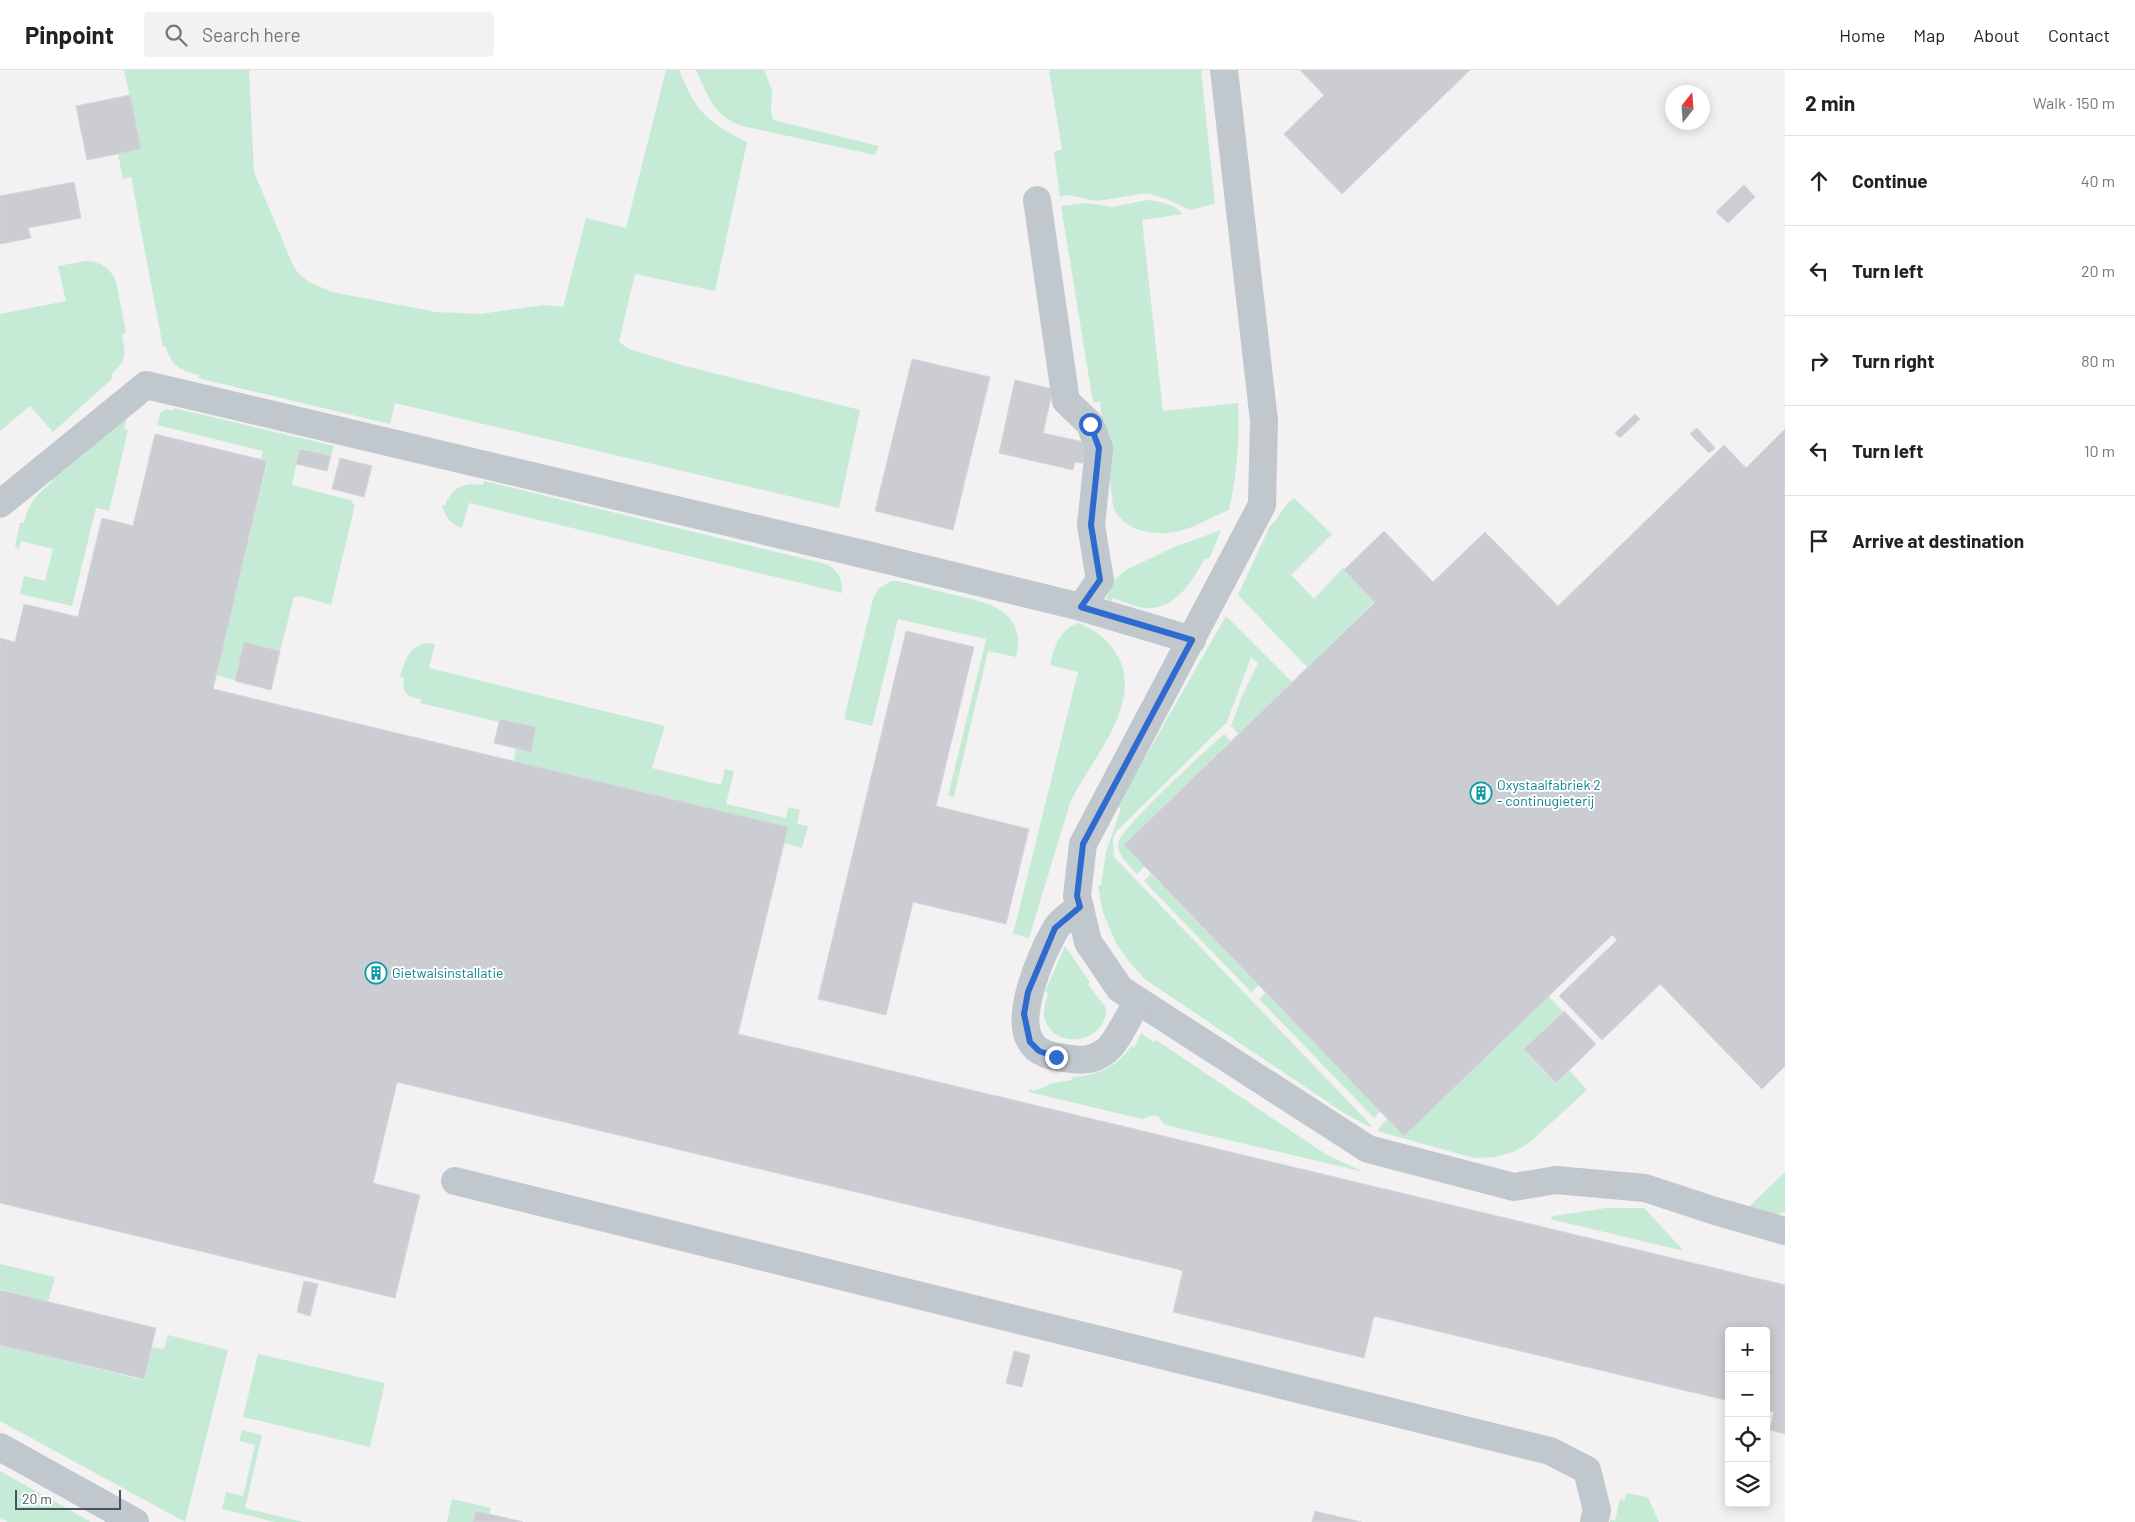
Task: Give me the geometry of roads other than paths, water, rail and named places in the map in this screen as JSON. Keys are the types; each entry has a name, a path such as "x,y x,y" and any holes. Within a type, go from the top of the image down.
{"lane":[{"path":"1224,70 1264,422 1262,505 1083,844 1077,896 1088,942 1120,989 1368,1150 1514,1187 1556,1180 1645,1188 1785,1231"},
{"path":"1037,200 1066,401 1090,424 1099,448 1091,525 1100,580 1081,607"},
{"path":"0,504 146,385 1081,607 1192,640"},
{"path":"1080,907 1055,928 1028,992 1024,1014 1030,1042 1039,1051 1056,1057 1076,1060 1093,1059 1109,1048 1138,1001"},
{"path":"455,1181 1550,1450 1587,1470 1597,1510 1594,1522"},
{"path":"0,1447 135,1522"}],"place":[{"name":"Oxystaalfabriek 2 - continugieterij","path":"1481,793"},
{"name":"Gietwalsinstallatie","path":"376,973"}]}
